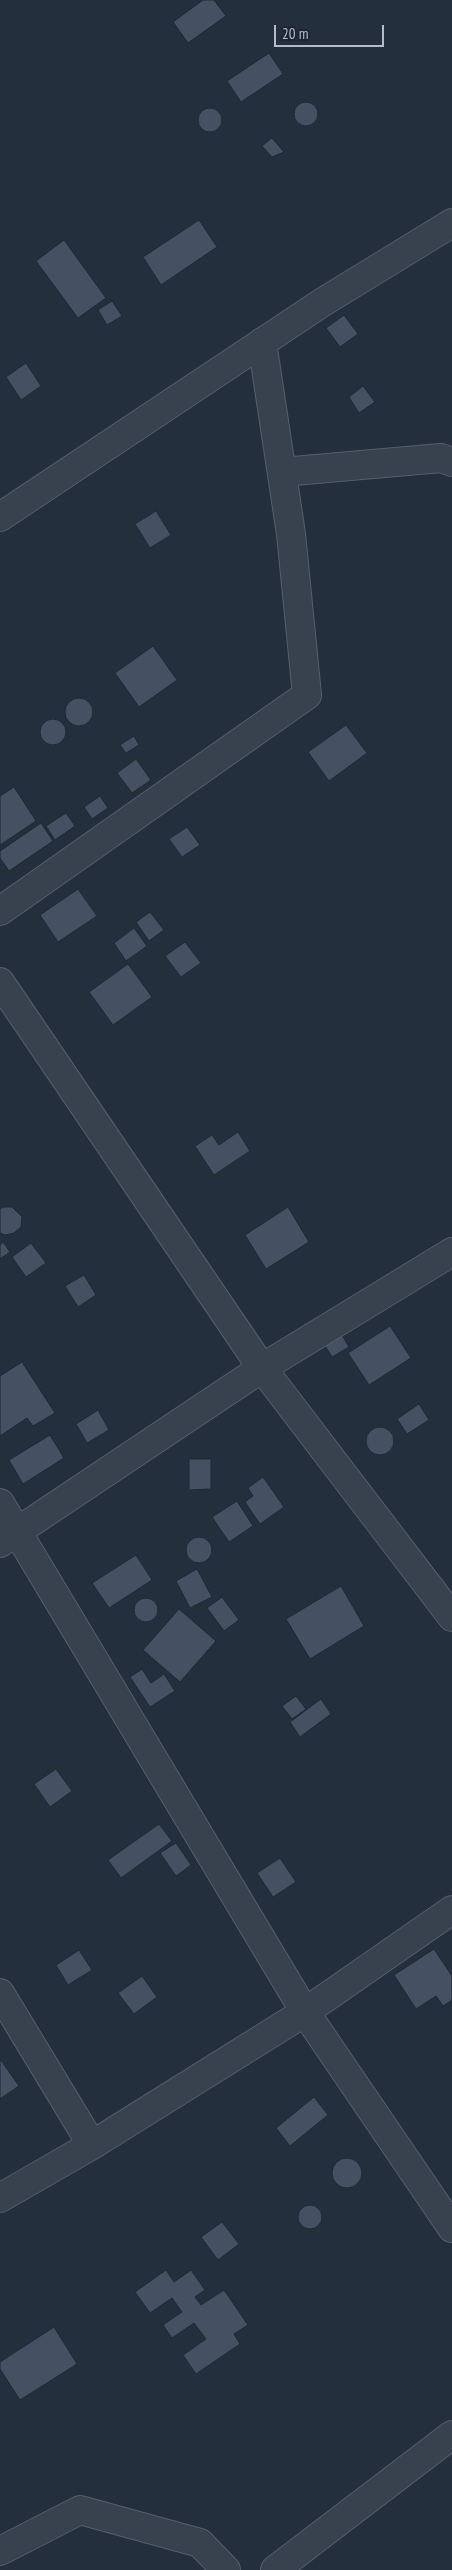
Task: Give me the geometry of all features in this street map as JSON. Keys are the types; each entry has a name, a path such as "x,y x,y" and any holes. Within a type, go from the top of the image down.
{"street":[{"path":"0,517 322,302 452,223"},
{"path":"0,911 307,694 282,472 262,342"},
{"path":"282,472 440,458 452,462"},
{"path":"0,982 262,1368 452,1616"},
{"path":"9,1537 262,1368 452,1252"},
{"path":"0,1503 9,1537 305,2012 452,2228"},
{"path":"0,2198 92,2145 305,2012 452,1910"},
{"path":"0,1993 92,2145"},
{"path":"276,2570 452,2435"},
{"path":"0,2550 80,2510 200,2543 226,2570"}],"building":[{"path":"203,0 214,0 226,16 188,43 173,22"},
{"path":"269,53 283,74 241,102 227,81"},
{"path":"306,102 315,105 318,114 315,123 306,126 297,123 294,114 297,105"},
{"path":"210,108 215,109 221,115 221,125 215,131 210,132 205,131 199,125 198,120 199,115 205,109"},
{"path":"272,138 284,152 272,157 262,146"},
{"path":"199,220 217,247 161,285 143,257"},
{"path":"64,240 106,298 78,318 36,261"},
{"path":"112,301 122,316 107,325 98,310"},
{"path":"344,315 358,334 340,347 326,328"},
{"path":"26,363 41,386 21,400 6,377"},
{"path":"363,386 375,402 359,413 349,397"},
{"path":"156,511 171,535 150,548 135,524"},
{"path":"153,646 177,680 139,707 115,673"},
{"path":"79,698 89,702 93,712 89,722 79,726 69,722 65,712 69,702"},
{"path":"53,719 62,723 66,732 62,741 53,745 44,741 40,732 44,723"},
{"path":"346,725 367,753 329,781 308,752"},
{"path":"134,736 139,745 126,753 120,745"},
{"path":"136,759 151,780 132,793 117,773"},
{"path":"14,787 36,821 0,845 0,796"},
{"path":"100,796 108,808 92,819 84,807"},
{"path":"66,813 75,826 55,840 46,826"},
{"path":"41,823 53,841 9,871 0,858 0,851"},
{"path":"187,827 200,845 182,857 169,839"},
{"path":"78,889 97,916 58,942 40,915"},
{"path":"150,912 164,930 149,941 136,922"},
{"path":"134,928 147,946 126,961 114,943"},
{"path":"185,942 201,963 181,977 165,956"},
{"path":"128,964 152,997 113,1025 89,992"},
{"path":"238,1132 250,1151 214,1175 195,1146 212,1135 219,1145"},
{"path":"12,1207 22,1217 21,1227 14,1233 5,1235 0,1233 0,1209"},
{"path":"288,1207 309,1242 266,1269 245,1235"},
{"path":"3,1242 10,1252 0,1259 0,1245"},
{"path":"31,1243 46,1263 26,1277 12,1257"},
{"path":"84,1275 96,1295 78,1307 65,1286"},
{"path":"390,1326 411,1358 369,1385 348,1353"},
{"path":"339,1330 349,1347 332,1357 322,1341"},
{"path":"22,1362 55,1413 33,1426 27,1418 0,1436 0,1376"},
{"path":"419,1404 429,1420 407,1434 397,1419"},
{"path":"98,1410 109,1430 87,1443 76,1424"},
{"path":"380,1427 390,1431 394,1441 390,1451 380,1455 370,1451 366,1441 370,1431"},
{"path":"50,1435 64,1458 23,1484 9,1460"},
{"path":"189,1459 211,1459 211,1489 189,1490"},
{"path":"263,1477 284,1507 260,1524 245,1502 253,1496 248,1488"},
{"path":"237,1501 253,1526 229,1542 212,1517"},
{"path":"199,1537 208,1541 212,1550 208,1559 199,1563 190,1559 186,1550 190,1541"},
{"path":"136,1555 152,1580 109,1608 92,1583"},
{"path":"197,1569 212,1597 190,1608 176,1581"},
{"path":"341,1586 364,1626 310,1659 286,1619"},
{"path":"222,1597 239,1620 224,1631 207,1608"},
{"path":"146,1598 151,1599 157,1605 157,1615 151,1621 146,1622 141,1621 135,1615 134,1610 135,1605 141,1599"},
{"path":"179,1609 216,1641 180,1682 143,1650"},
{"path":"142,1669 151,1683 164,1674 175,1691 150,1707 130,1677"},
{"path":"296,1696 306,1709 292,1719 282,1706"},
{"path":"321,1699 331,1714 300,1737 290,1722"},
{"path":"56,1769 72,1791 50,1807 34,1784"},
{"path":"159,1824 172,1841 121,1878 108,1860"},
{"path":"176,1843 191,1865 176,1876 160,1853"},
{"path":"280,1858 296,1882 273,1897 257,1873"},
{"path":"434,1949 452,1976 452,2000 443,2006 436,1996 416,2009 394,1975"},
{"path":"79,1950 92,1970 68,1985 56,1965"},
{"path":"142,1976 157,1997 134,2014 118,1993"},
{"path":"0,2059 19,2086 0,2099"},
{"path":"314,2097 328,2115 290,2146 276,2128"},
{"path":"347,2158 358,2162 362,2173 358,2184 347,2188 336,2184 332,2173 336,2162"},
{"path":"310,2205 319,2208 322,2217 319,2226 310,2229 301,2226 298,2217 301,2208"},
{"path":"222,2222 239,2244 218,2260 201,2237"},
{"path":"166,2270 174,2282 191,2270 205,2290 195,2297 201,2305 224,2290 248,2325 234,2334 240,2344 196,2374 183,2355 206,2339 194,2323 172,2338 163,2325 182,2312 172,2298 150,2313 135,2292"},
{"path":"54,2327 77,2364 20,2400 0,2369 0,2362"}]}
